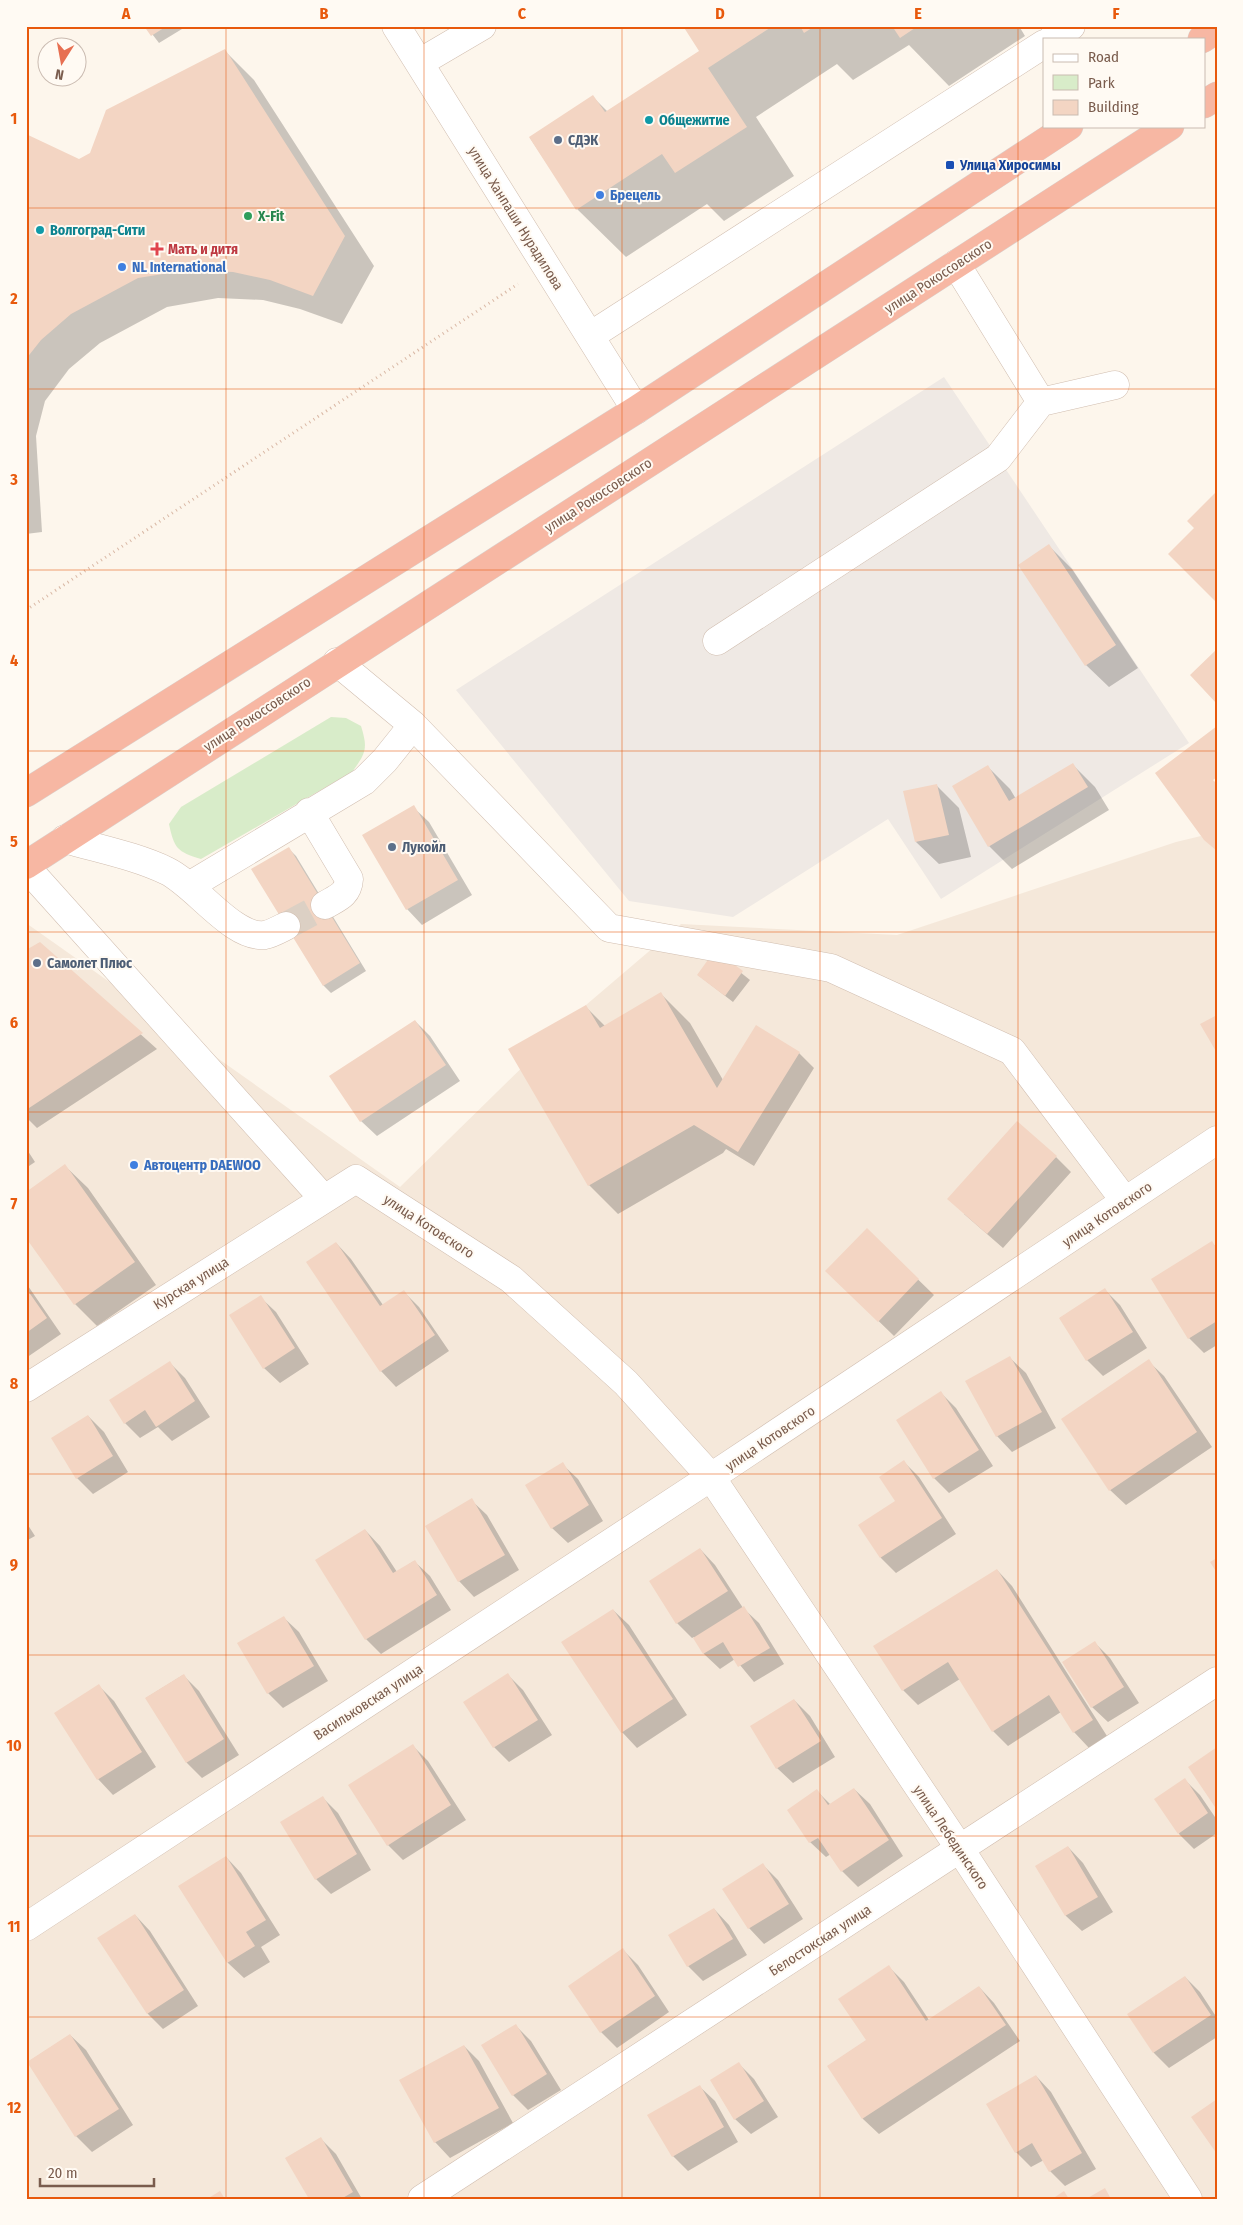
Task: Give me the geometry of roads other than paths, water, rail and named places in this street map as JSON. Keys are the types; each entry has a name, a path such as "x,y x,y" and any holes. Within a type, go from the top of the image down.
{"highway":[{"path":"1204,38 1217,29"},
{"path":"1206,103 1217,96"},
{"path":"26,793 636,410 1066,128"},
{"name":"улица Рокоссовского","path":"26,866 337,662 1167,128"}],"street":[{"name":"улица Ханпаши Нурадилова","path":"396,26 636,410"},
{"path":"419,63 482,26"},
{"path":"1053,38 1071,26"},
{"path":"590,336 1043,45"},
{"path":"956,264 1041,402"},
{"path":"716,641 998,458 1041,402 1115,385"},
{"path":"337,662 413,725 609,928 831,968 1012,1051 1125,1201"},
{"path":"189,886 309,812 364,781 377,770 413,725"},
{"path":"309,812 349,879 349,886 343,895 324,905"},
{"path":"65,839 142,862 168,872 189,886 235,927 251,933 265,935 286,926"},
{"path":"26,866 324,1200"},
{"name":"улица Котовского","path":"356,1179 511,1279 626,1383 711,1477 1217,1140"},
{"name":"Курская улица","path":"26,1388 356,1179"},
{"name":"улица Лебединского","path":"711,1477 960,1849 1188,2199"},
{"name":"Васильковская улица","path":"26,1928 711,1477"},
{"name":"Белостокская улица","path":"422,2199 1217,1681"}],"tunnel":[{"path":"286,926 325,905"}],"place":[{"name":"Общежитие","path":"649,120"},
{"name":"СДЭК","path":"558,140"},
{"name":"Улица Хиросимы","path":"950,165"},
{"name":"Брецель","path":"600,195"},
{"name":"X-Fit","path":"248,216"},
{"name":"Волгоград-Сити","path":"40,230"},
{"name":"Мать и дитя","path":"157,249"},
{"name":"NL International","path":"122,267"},
{"name":"Лукойл","path":"392,847"},
{"name":"Самолет Плюс","path":"37,963"},
{"name":"Автоцентр DAEWOO","path":"134,1165"}]}
